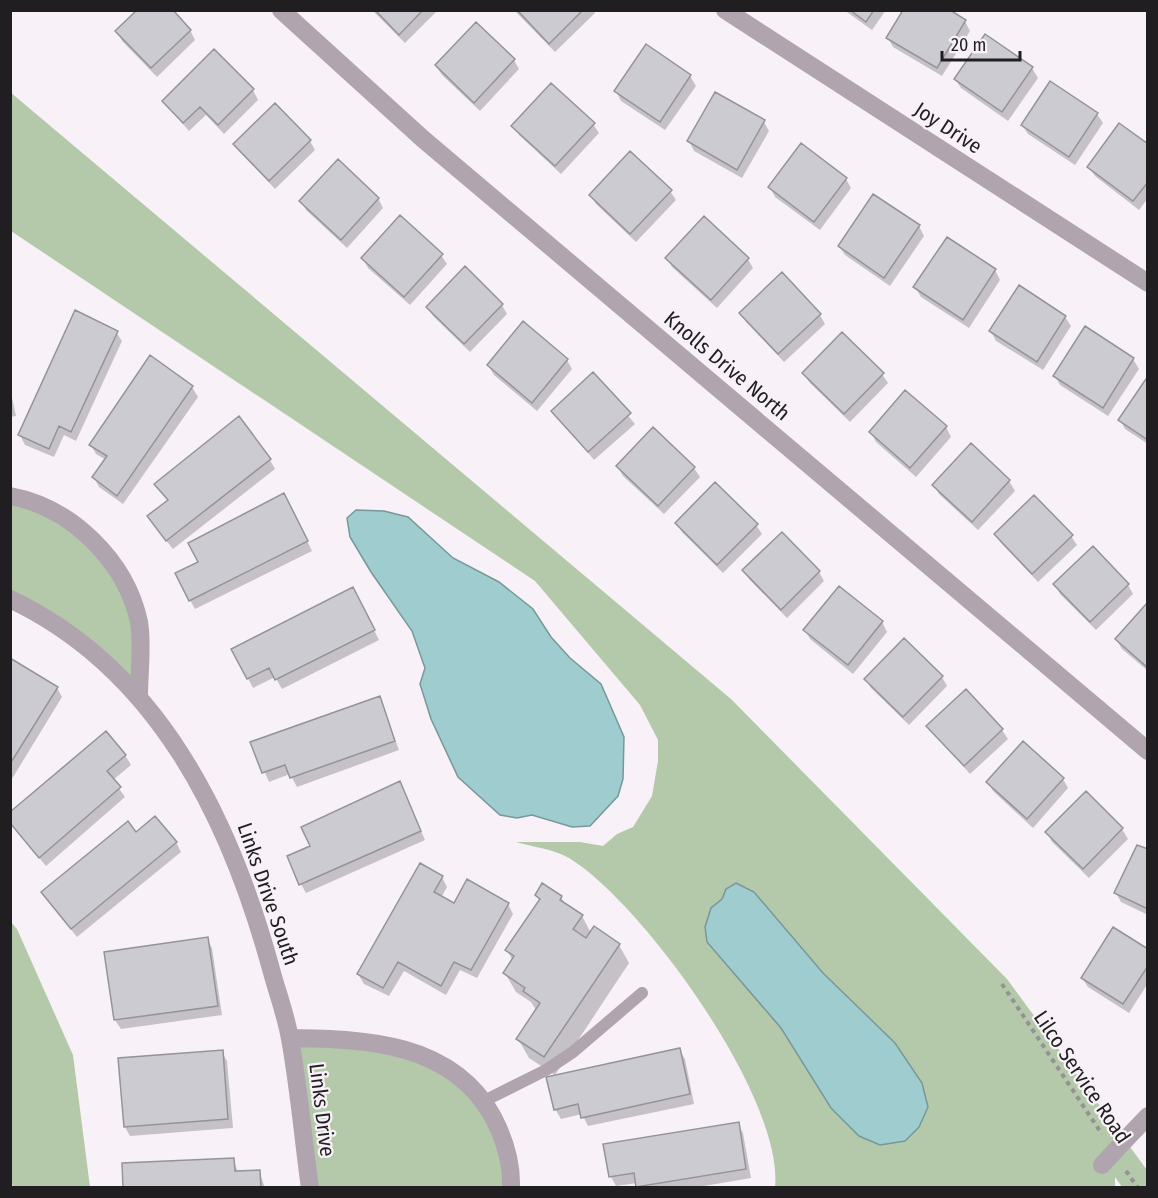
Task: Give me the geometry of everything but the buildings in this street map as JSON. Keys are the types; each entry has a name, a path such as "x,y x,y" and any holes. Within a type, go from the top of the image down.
{"street":[{"name":"Knolls Drive North","path":"281,10 423,139 1148,752"},
{"name":"Joy Drive","path":"724,10 1148,283"},
{"path":"10,496 32,500 77,524 119,572 139,622 140,696"},
{"name":"Links Drive South","path":"10,600 37,612 83,645 140,696 181,750 227,838 261,932 290,1038"},
{"path":"290,1038 346,1039 398,1047 433,1059 460,1076 484,1101 501,1132 512,1168 511,1188"},
{"name":"Links Drive","path":"290,1038 310,1188"},
{"path":"1098,1169 1148,1116"}],"lane":[{"path":"484,1101 546,1070 573,1052 642,993"}],"path":[{"name":"Lilco Service Road","path":"1002,984 1107,1142"},
{"name":"Lilco Service Road","path":"1125,1168 1138,1188"}],"green space":[{"path":"10,92 731,699 1007,979 1147,1170 1147,1187 1122,1187 1115,1177 1115,1188 775,1187 772,1149 757,1105 733,1056 703,1006 669,959 634,916 599,881 569,858 550,850 516,842 580,842 603,846 617,834 633,827 652,796 658,761 658,740 640,705 535,581 11,231","holes":["722,899 769,910 823,973 895,1043 859,1136 831,1108 781,1028 707,942 708,918 713,908"]},
{"path":"11,496 32,500 119,572 139,622 139,696 11,599"},
{"path":"10,921 17,929 73,1055 90,1187 13,1187 11,1180"},
{"path":"290,1038 398,1047 484,1101 511,1187 310,1187"}],"water":[{"path":"356,510 384,511 408,517 453,558 499,582 533,609 551,637 570,658 601,684 624,737 623,779 618,796 590,826 572,827 532,815 517,818 500,815 458,777 431,719 420,684 425,668 412,631 350,537 347,518"},
{"path":"736,883 754,892 823,973 895,1043 922,1083 928,1107 919,1127 905,1141 880,1145 859,1136 831,1108 781,1028 707,942 705,927 711,908 722,899 726,889"}]}
